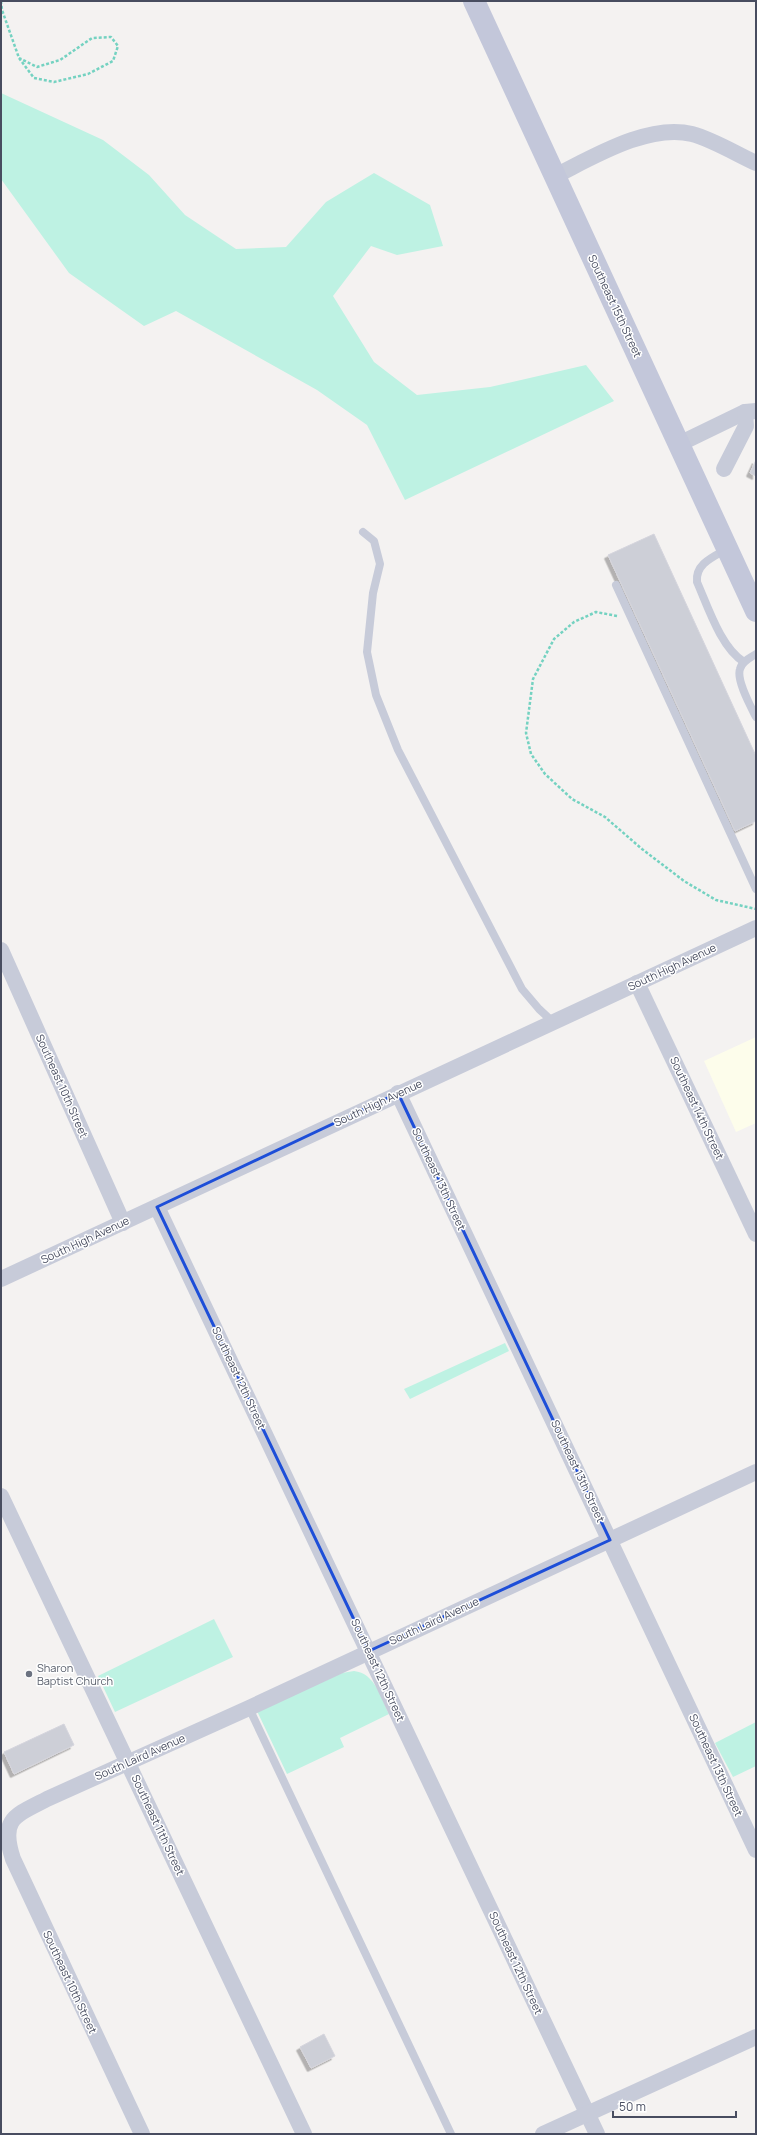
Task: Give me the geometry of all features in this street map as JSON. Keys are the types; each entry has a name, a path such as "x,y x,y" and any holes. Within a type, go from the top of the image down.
{"main road":[{"name":"Southeast 15th Street","path":"474,1 756,611"}],"street":[{"path":"555,176 640,137 668,132 693,134 756,163"},
{"path":"679,444 750,412"},
{"path":"724,469 746,426 750,412"},
{"name":"South High Avenue","path":"1,1279 398,1093 756,928"},
{"name":"Southeast 10th Street","path":"1,950 123,1223"},
{"name":"Southeast 14th Street","path":"637,983 756,1234"},
{"name":"Southeast 13th Street","path":"398,1093 756,1850"},
{"name":"Southeast 12th Street","path":"157,1207 597,2134"},
{"name":"South Laird Avenue","path":"8,1827 13,1819 25,1810 249,1708 756,1472"},
{"name":"Southeast 11th Street","path":"1,1496 129,1762 304,2134"},
{"name":"Southeast 10th Street","path":"8,1827 6,1837 13,1859 142,2134"},
{"path":"543,2134 756,2037"}],"lane":[{"path":"363,532 374,541 380,564 373,593 367,652 376,695 398,750 514,975 522,989 553,1022"},
{"path":"728,550 713,557 700,567 696,574 697,582 726,644 735,656 744,662"},
{"path":"616,585 756,889"},
{"path":"756,654 744,662 740,669 739,677 756,717"},
{"path":"249,1708 451,2134"}],"path":[{"path":"1,1 2,10 19,58 34,78 54,82 88,74 113,61 118,46 111,36 92,38 60,60 37,67 19,58"},
{"path":"620,617 596,612 574,622 554,639 533,679 526,733 531,754 545,774 572,799 605,817 642,849 684,881 716,900 748,909 756,909"}],"highlighted area":[{"path":"398,1093 610,1540 369,1651 157,1207"}],"shaded area":[{"path":"756,1037 756,1123 736,1132 704,1061"}],"green space":[{"path":"1,93 103,140 149,175 185,215 236,249 286,247 326,202 374,173 430,205 443,246 397,255 371,246 333,296 374,362 417,395 490,387 586,365 614,401 405,500 367,425 317,390 176,311 144,326 69,273 1,179"},
{"path":"505,1343 509,1351 410,1399 404,1389"},
{"path":"214,1619 233,1657 115,1712 98,1676"},
{"path":"354,1671 367,1676 372,1681 389,1714 340,1738 344,1747 287,1774 257,1711 342,1673"},
{"path":"756,1722 756,1766 733,1777 715,1743"}],"building":[{"path":"756,460 756,476 750,473"},
{"path":"654,534 756,756 756,821 735,831 608,555"},
{"path":"64,1724 74,1745 14,1774 4,1752"},
{"path":"324,2034 335,2056 311,2068 300,2047"}],"place":[{"name":"Sharon Baptist Church","path":"29,1674"}]}
